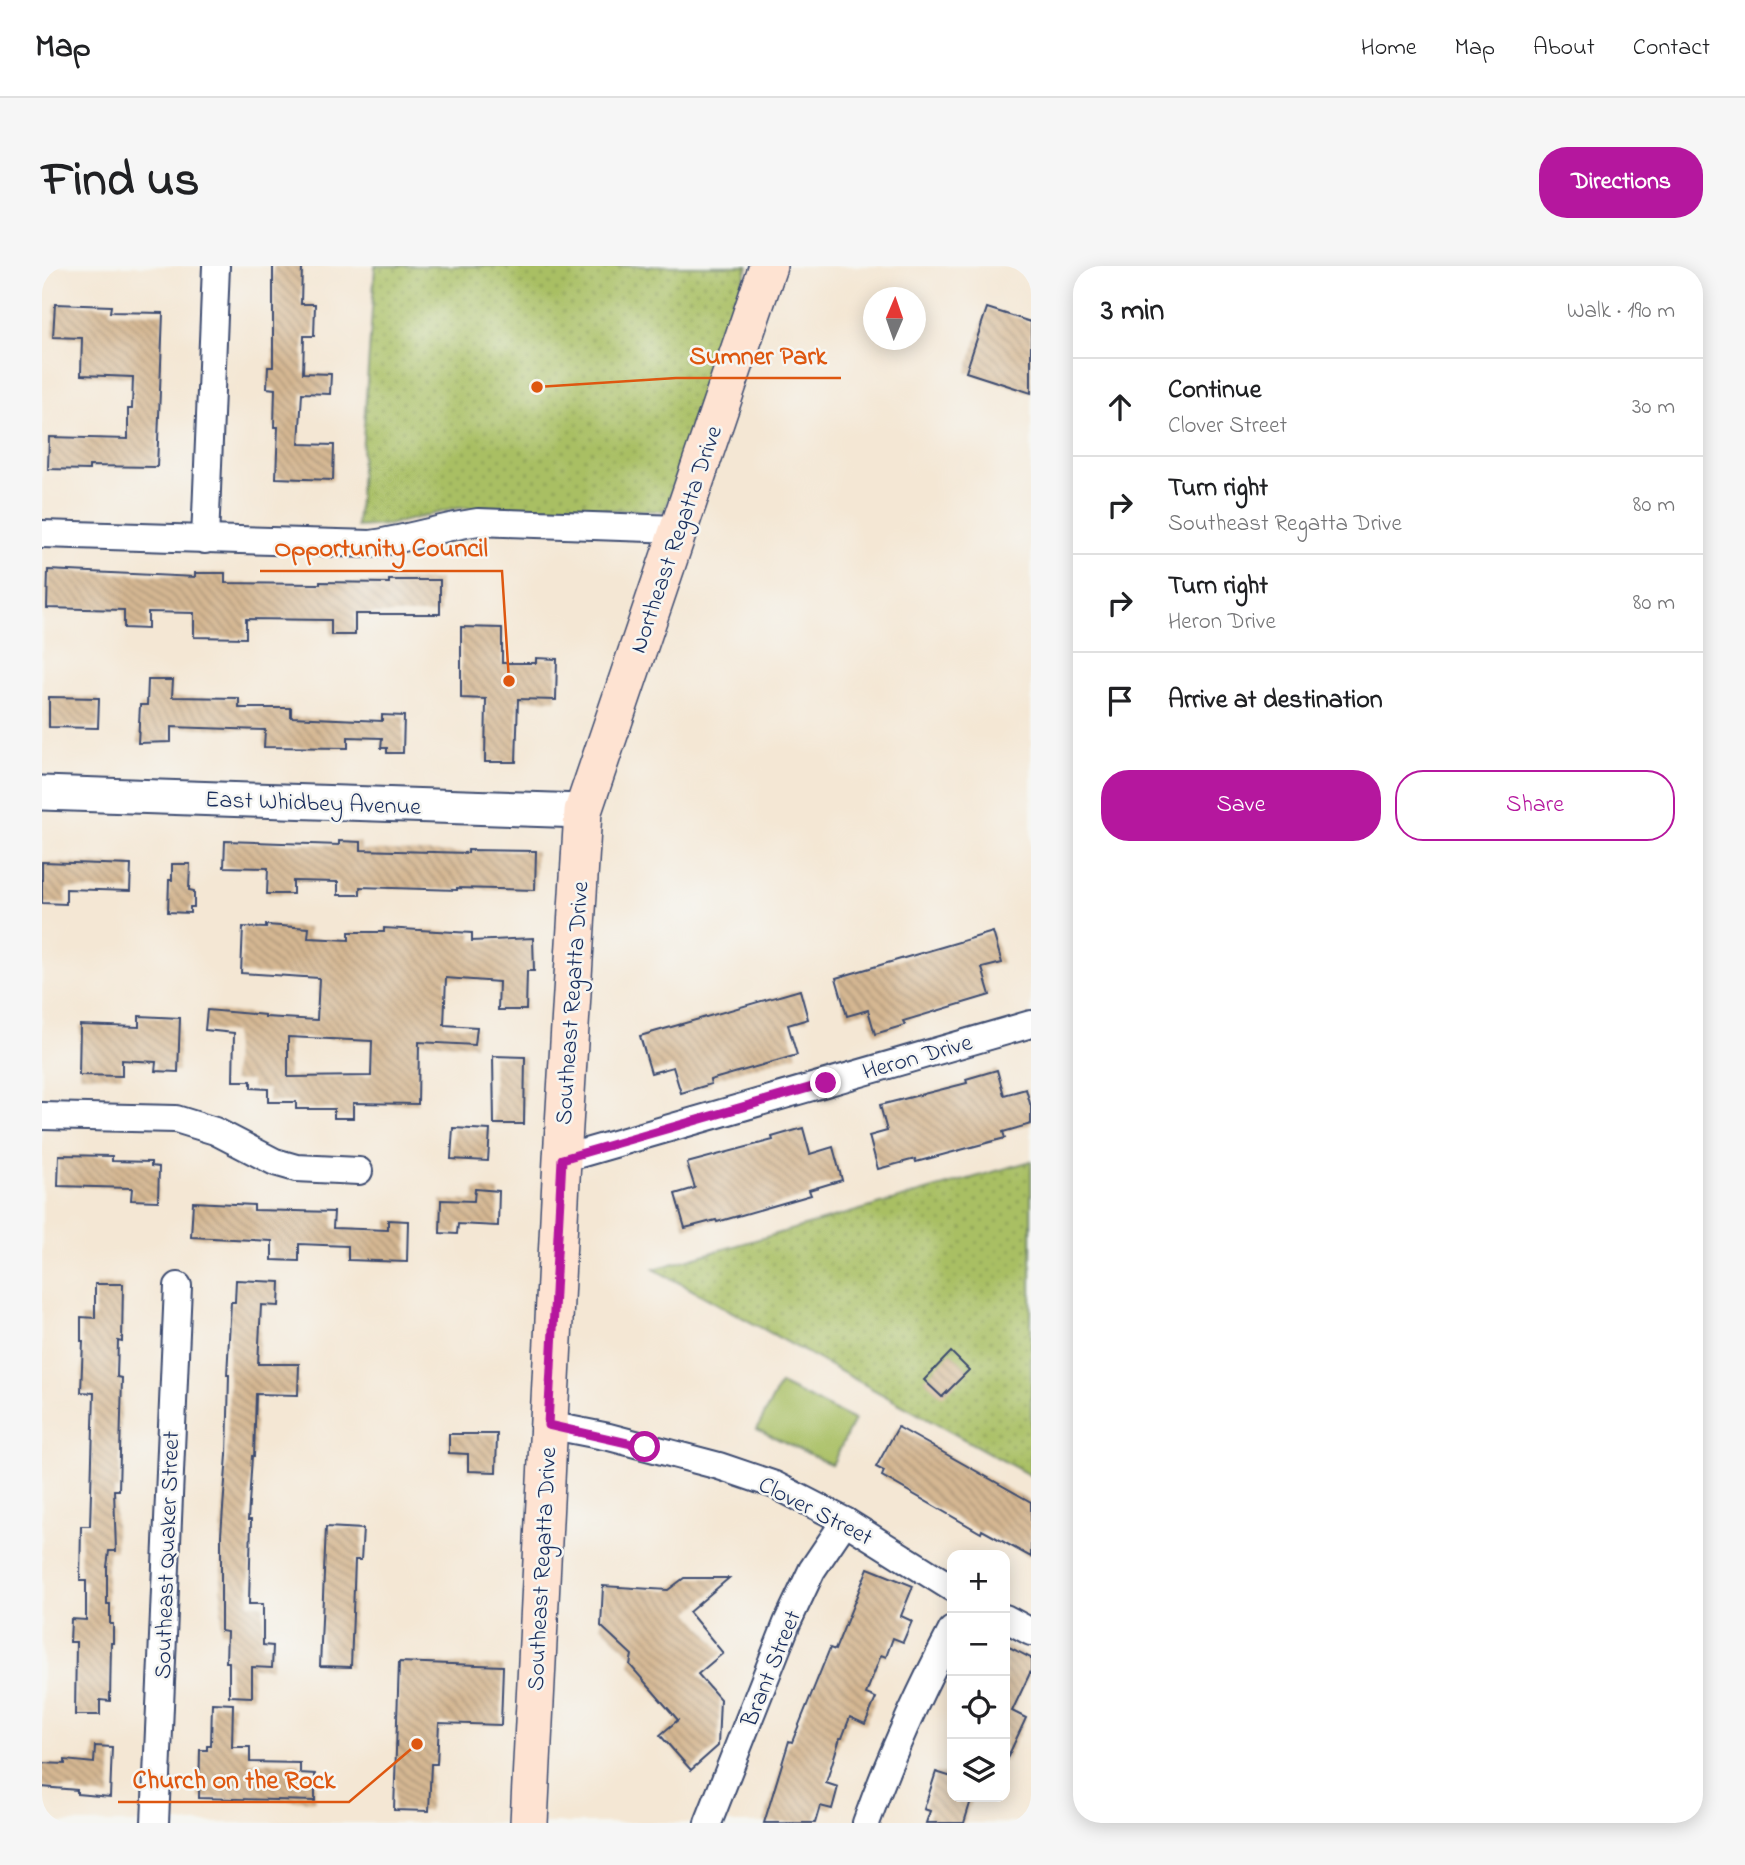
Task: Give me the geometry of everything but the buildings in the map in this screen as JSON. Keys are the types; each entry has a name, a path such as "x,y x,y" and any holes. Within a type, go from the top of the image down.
{"main road":[{"name":"Northeast Regatta Drive","path":"583,811 768,266"},
{"name":"Southeast Regatta Drive","path":"529,1823 562,1159 583,811"}],"street":[{"path":"205,266 216,266 205,540"},
{"path":"42,534 371,544 478,522 678,529"},
{"name":"East Whidbey Avenue","path":"42,793 583,811"},
{"name":"Heron Drive","path":"562,1159 1031,1024"},
{"path":"42,1116 176,1119 215,1130 275,1161 296,1168 359,1171"},
{"name":"Southeast Quaker Street","path":"155,1823 178,1286"},
{"name":"Clover Street","path":"548,1425 609,1437 775,1485 845,1521 947,1585"},
{"name":"Brant Street","path":"708,1823 787,1623 812,1570 845,1521"},
{"path":"1010,1621 1031,1632"},
{"path":"866,1823 886,1766 918,1694 947,1639"}],"green space":[{"path":"375,266 748,266 665,511 458,508 388,525 357,527"},
{"path":"1031,1161 1031,1476 654,1269"},
{"path":"780,1384 854,1420 832,1465 757,1429"}],"place":[{"name":"Sumner Park","path":"537,387"},
{"name":"Opportunity Council","path":"509,681"},
{"name":"Church on the Rock","path":"417,1744"}],"route":[{"path":"645,1447 548,1425 562,1159 826,1083"}]}
